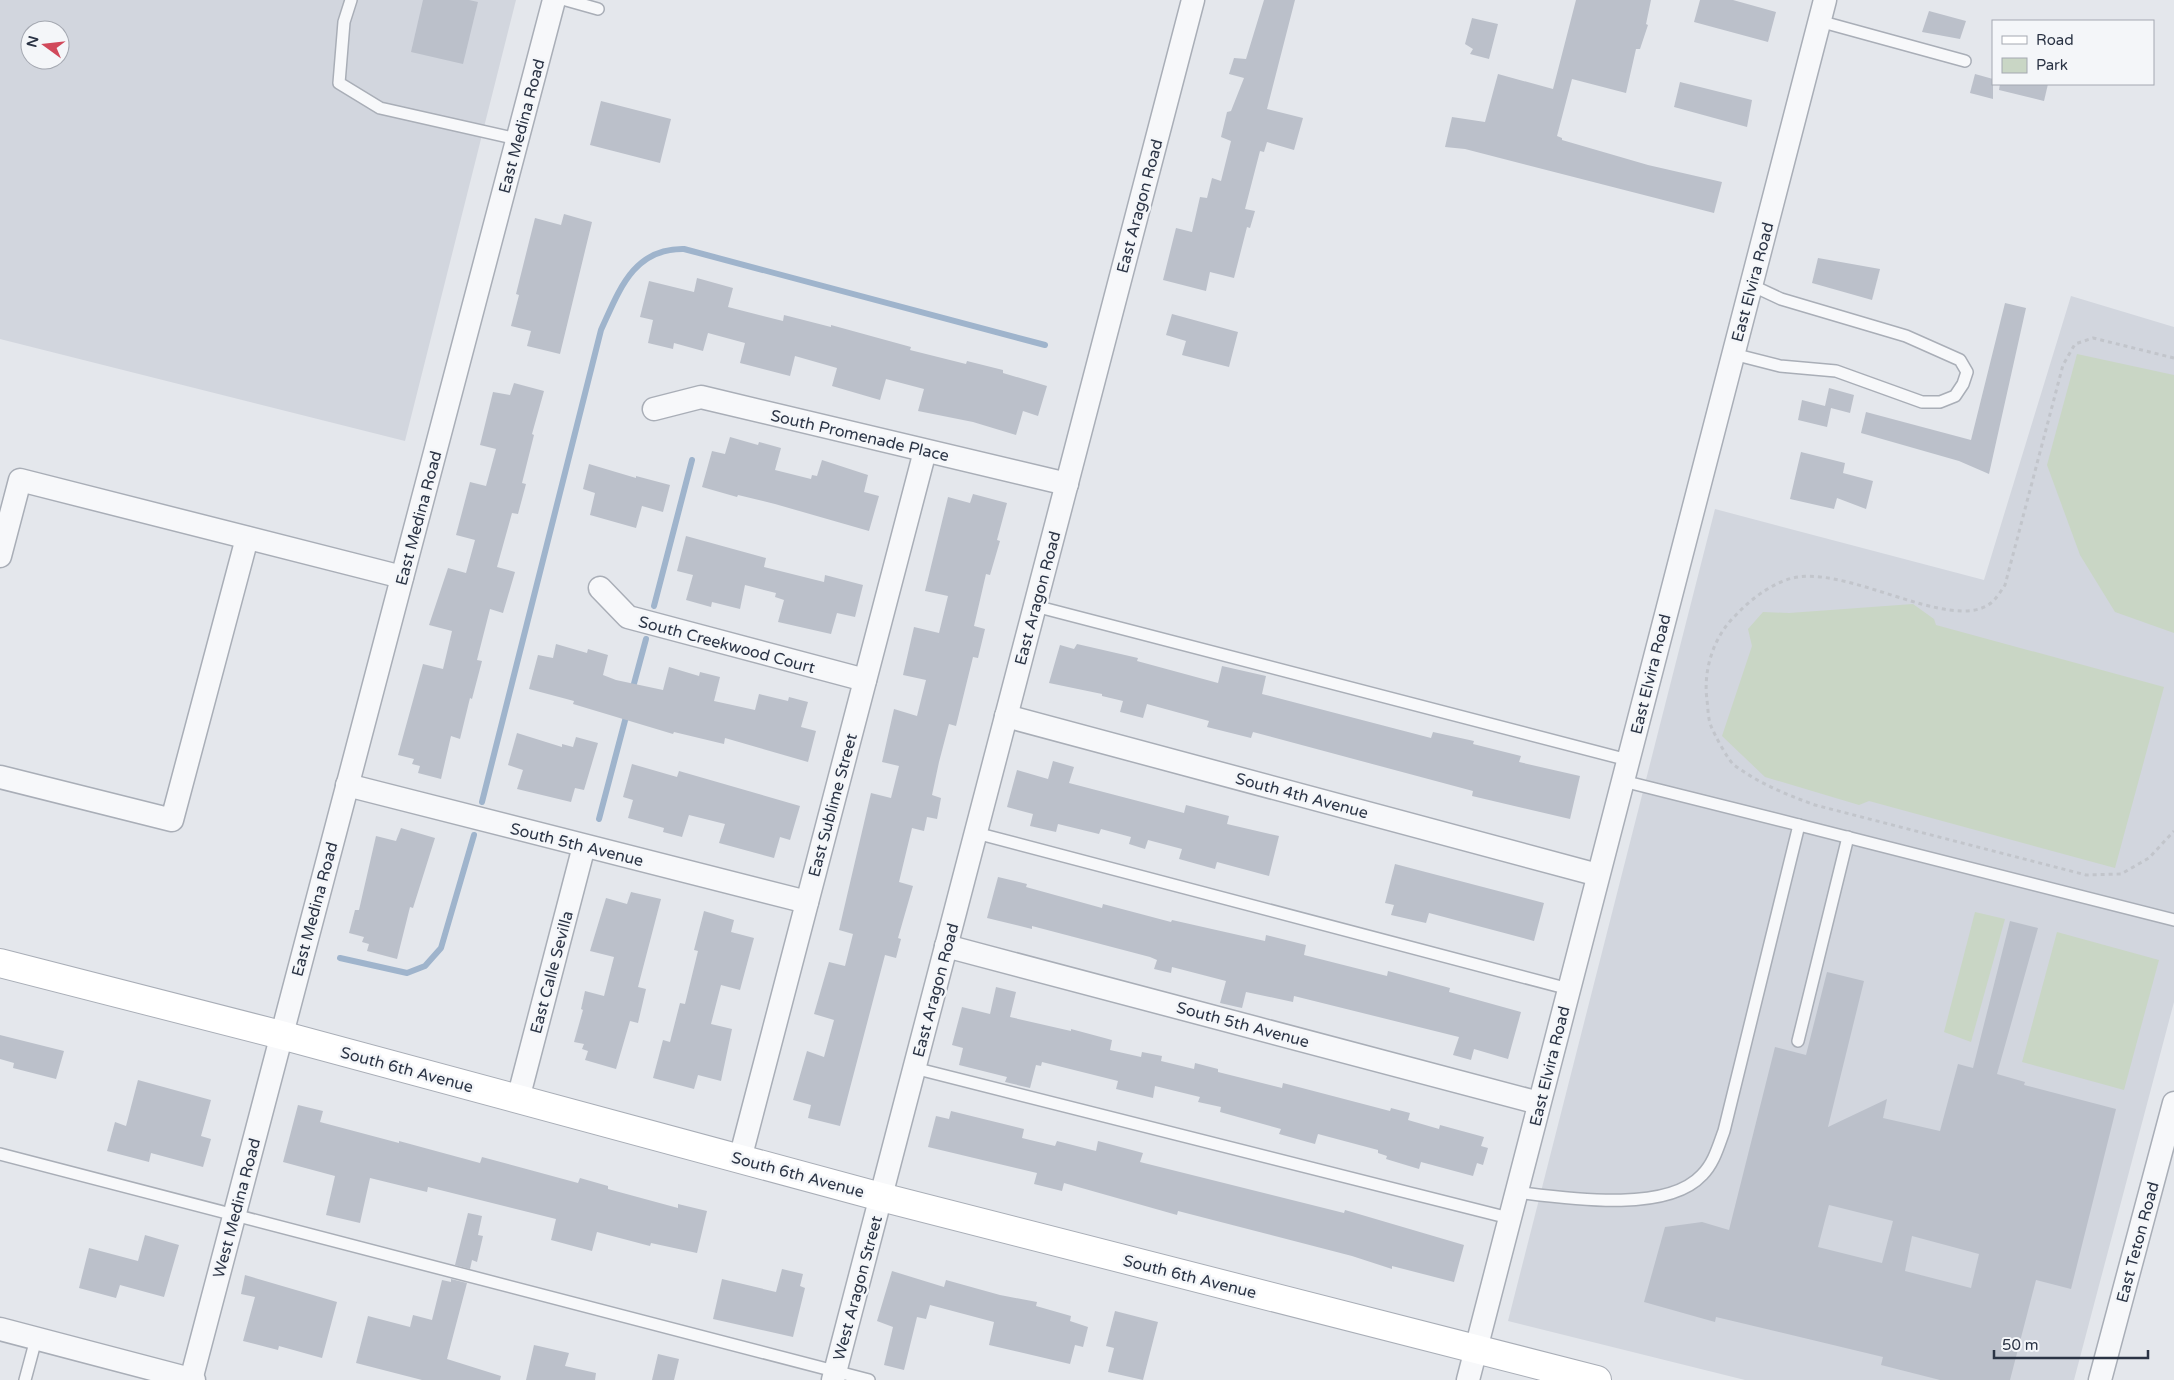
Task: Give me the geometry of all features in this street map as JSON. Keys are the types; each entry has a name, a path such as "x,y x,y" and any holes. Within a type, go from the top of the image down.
{"street":[{"name":"East Medina Road","path":"281,1035 554,0"},
{"name":"East Aragon Road","path":"881,1197 1193,0"},
{"name":"East Elvira Road","path":"1468,1380 1822,10"},
{"name":"South Promenade Place","path":"654,409 701,397 1067,484"},
{"name":"East Sublime Street","path":"740,1159 924,451"},
{"path":"0,556 20,480 402,577"},
{"path":"0,777 172,820 246,538"},
{"name":"South Creekwood Court","path":"600,588 628,617 865,680"},
{"name":"South 4th Avenue","path":"1006,716 1598,875"},
{"name":"South 5th Avenue","path":"347,786 807,902"},
{"name":"East Calle Sevilla","path":"518,1099 584,846"},
{"name":"South 5th Avenue","path":"946,946 1539,1103"},
{"name":"South 6th Avenue","path":"0,963 281,1035 881,1197 1597,1380"},
{"name":"West Medina Road","path":"192,1380 281,1035"},
{"name":"East Teton Road","path":"2100,1380 2174,1103"},
{"name":"West Aragon Street","path":"834,1376 881,1197"},
{"path":"0,1329 192,1380"}],"lane":[{"path":"351,0 344,22 339,83 380,108 517,139"},
{"path":"566,0 598,9"},
{"path":"1822,10 1965,61"},
{"path":"1733,354 1780,366 1836,371 1922,402 1940,402 1955,396 1963,384 1967,372 1960,360 1906,336 1781,300 1751,286"},
{"path":"1035,606 1625,770 1799,825 2174,920"},
{"path":"1516,1192 1592,1199 1653,1199 1674,1194 1688,1187 1702,1176 1712,1161 1724,1131 1799,825"},
{"path":"976,833 1569,989"},
{"path":"1798,1042 1848,837"},
{"path":"914,1068 1509,1218"},
{"path":"0,1154 834,1376 869,1380"},
{"path":"25,1380 36,1339"}],"path":[{"path":"2174,358 2093,338 2075,344 2063,364 2005,585 1991,604 1969,612 1938,608 1836,579 1815,576 1787,579 1753,597 1727,624 1712,652 1705,686 1711,726 1732,763 1775,791 1815,805 2086,875 2121,874 2149,858 2174,831"}],"shaded area":[{"path":"0,0 516,0 405,441 0,339"},
{"path":"2071,296 2174,327 2174,1002 2074,1380 1745,1380 1508,1321 1715,509 1984,580"}],"green space":[{"path":"2077,354 2174,375 2174,633 2115,612 2080,555 2047,465"},
{"path":"1913,604 1934,619 1936,625 2164,687 2115,868 1869,801 1859,805 1765,777 1722,736 1752,646 1748,629 1763,612 1789,613"},
{"path":"1975,912 2005,919 1971,1042 1944,1032"},
{"path":"2057,932 2159,960 2124,1090 2022,1062"}],"building":[{"path":"423,0 469,0 478,2 463,64 411,52"},
{"path":"1264,0 1295,0 1267,109 1303,118 1294,150 1267,142 1264,152 1260,151 1245,209 1255,211 1250,228 1247,227 1234,278 1210,272 1206,291 1163,280 1176,228 1192,232 1200,197 1207,198 1212,178 1221,181 1231,141 1221,137 1227,112 1231,111 1244,78 1229,74 1234,58 1246,59"},
{"path":"1576,0 1651,0 1646,24 1648,25 1640,49 1636,49 1626,93 1572,79 1557,136 1562,138 1562,140 1648,165 1722,182 1714,213 1465,149 1445,147 1452,117 1485,122 1498,74 1553,89"},
{"path":"1700,0 1733,0 1776,12 1768,42 1694,22"},
{"path":"1929,11 1966,21 1960,39 1922,32"},
{"path":"1472,18 1498,24 1489,59 1470,54 1473,49 1465,44"},
{"path":"1975,74 1992,79 1993,99 1970,93"},
{"path":"1680,82 1752,100 1747,127 1674,107"},
{"path":"2000,85 2048,85 2044,101 1999,90"},
{"path":"601,101 671,119 660,163 590,145"},
{"path":"564,214 592,222 560,354 527,346 531,331 511,326 519,295 516,294 535,218 561,225"},
{"path":"1818,258 1880,269 1872,300 1812,283"},
{"path":"697,278 733,288 728,307 783,321 784,315 831,327 831,325 911,347 910,350 966,364 967,361 1003,370 1003,373 1047,386 1038,416 1023,411 1016,435 973,422 918,411 924,389 886,379 880,400 832,386 837,368 795,356 790,376 740,363 745,343 708,333 703,351 674,343 673,349 648,343 653,320 640,317 649,281 694,292"},
{"path":"2005,303 2026,308 1989,474 1959,461 1861,433 1866,412 1971,440"},
{"path":"1172,314 1238,332 1229,367 1182,355 1186,341 1166,335"},
{"path":"514,383 544,391 532,434 534,435 522,483 526,484 518,514 512,513 497,567 515,572 503,613 490,609 477,660 482,661 472,699 470,698 460,739 451,736 441,779 418,773 420,766 412,764 414,759 398,755 423,664 443,669 452,631 429,625 448,568 466,573 475,540 456,535 470,482 486,486 496,449 480,445 493,392 510,395"},
{"path":"1829,388 1854,395 1850,413 1831,408 1827,427 1798,420 1802,400 1825,406"},
{"path":"730,437 758,445 759,442 781,448 775,470 811,479 812,475 817,476 822,460 868,475 864,492 879,496 869,531 775,504 738,495 737,497 702,487 712,451 725,454"},
{"path":"1801,452 1845,463 1843,473 1873,481 1866,509 1837,498 1834,509 1790,499"},
{"path":"589,464 636,478 636,476 670,485 663,512 642,506 636,528 590,515 595,493 583,489"},
{"path":"973,494 1007,503 997,540 1000,541 990,575 986,574 974,626 985,629 978,658 973,657 956,726 949,724 939,762 932,795 941,798 937,819 927,817 924,831 912,828 899,882 913,886 898,938 901,939 896,958 885,955 840,1126 808,1118 811,1105 793,1100 807,1051 824,1057 834,1020 814,1014 829,962 845,966 853,934 839,930 871,793 891,798 899,766 882,762 894,709 917,716 926,680 903,675 914,627 939,633 948,596 925,591 948,497 970,503"},
{"path":"686,536 766,558 764,567 824,582 825,575 863,585 855,617 837,613 831,634 778,622 784,600 775,597 776,593 745,585 740,609 712,602 711,607 686,600 693,575 677,571"},
{"path":"556,644 587,653 588,649 608,655 603,675 616,680 663,690 669,667 699,676 700,672 720,677 714,701 755,710 759,694 788,701 789,697 808,702 801,727 816,731 808,762 725,738 724,744 674,732 673,734 573,704 574,701 529,689 538,655 553,658"},
{"path":"1077,644 1138,658 1137,661 1218,683 1222,666 1266,676 1262,694 1431,738 1433,732 1474,741 1473,744 1521,756 1519,762 1580,776 1570,819 1472,796 1473,791 1253,732 1251,738 1207,727 1209,721 1147,704 1143,718 1120,712 1123,701 1102,696 1102,694 1049,683 1060,645 1074,649"},
{"path":"517,733 562,747 562,744 573,747 576,737 598,743 584,790 575,788 571,802 517,789 523,770 508,765"},
{"path":"1053,761 1074,767 1069,783 1184,813 1186,805 1229,816 1227,824 1279,836 1269,876 1217,862 1215,869 1179,859 1182,849 1148,840 1145,849 1129,844 1131,837 1101,829 1099,834 1058,824 1056,832 1030,826 1033,814 1007,807 1017,770 1048,779"},
{"path":"632,764 677,777 679,771 800,806 790,840 780,837 774,858 719,843 725,824 689,815 682,837 663,832 664,828 628,818 633,800 623,797"},
{"path":"401,828 435,838 413,908 410,907 397,959 367,951 369,944 362,942 364,937 349,933 355,910 359,910 376,836 396,841"},
{"path":"1395,864 1544,903 1534,941 1429,913 1426,923 1391,915 1394,905 1385,903"},
{"path":"998,877 1027,884 1026,887 1102,908 1103,904 1171,922 1172,920 1265,941 1266,935 1306,945 1304,955 1387,976 1388,971 1450,988 1449,992 1521,1012 1508,1059 1474,1049 1471,1060 1453,1055 1459,1037 1294,996 1293,1002 1246,992 1242,1008 1220,1003 1226,981 1172,967 1171,973 1154,969 1157,960 1150,957 1032,926 1032,929 987,918"},
{"path":"631,892 661,899 638,987 646,989 638,1023 630,1021 616,1069 585,1060 588,1051 582,1049 584,1044 574,1042 583,1010 581,1009 585,991 604,996 614,957 590,951 606,898 627,904"},
{"path":"704,911 734,920 731,932 754,938 740,990 721,985 711,1024 732,1029 721,1081 698,1075 694,1089 653,1078 663,1040 670,1042 680,1003 685,1004 698,951 694,950"},
{"path":"2010,921 2038,928 1997,1074 2025,1082 2024,1085 2116,1109 2071,1289 2036,1280 2010,1380 1940,1380 1881,1365 1883,1357 1716,1317 1715,1322 1644,1302 1665,1227 1702,1222 1729,1230 1775,1047 1806,1055 1827,972 1864,981 1828,1127 1887,1099 1883,1118 1940,1131 1958,1064 1973,1068","holes":["1829,1205 1893,1221 1882,1263 1818,1247","1912,1236 1979,1254 1971,1288 1905,1271"]},
{"path":"996,987 1016,992 1010,1017 1071,1031 1071,1029 1112,1040 1110,1050 1141,1057 1142,1052 1162,1056 1161,1061 1194,1069 1195,1063 1218,1069 1218,1072 1282,1088 1283,1083 1390,1111 1391,1108 1410,1113 1408,1120 1439,1129 1440,1125 1484,1137 1481,1146 1488,1148 1483,1165 1477,1163 1473,1176 1421,1162 1419,1169 1386,1159 1387,1156 1378,1153 1378,1150 1318,1134 1315,1144 1279,1134 1281,1129 1220,1112 1221,1107 1198,1102 1200,1097 1155,1086 1153,1098 1116,1089 1118,1081 1042,1062 1041,1066 1036,1065 1030,1088 1005,1082 1007,1077 959,1065 963,1048 952,1045 962,1007 990,1014"},
{"path":"0,1035 64,1051 56,1079 13,1068 14,1063 0,1059"},
{"path":"138,1080 211,1100 201,1136 211,1139 203,1167 151,1153 149,1162 107,1151 115,1122 126,1126"},
{"path":"298,1105 323,1111 320,1122 399,1143 399,1141 480,1163 482,1157 578,1183 580,1178 608,1186 608,1189 678,1208 678,1204 707,1211 697,1253 651,1243 650,1246 597,1232 592,1251 551,1240 556,1219 428,1187 427,1192 370,1178 360,1223 326,1215 335,1176 283,1162"},
{"path":"951,1111 1024,1129 1022,1138 1055,1146 1057,1141 1096,1151 1098,1141 1143,1153 1140,1162 1344,1213 1345,1210 1464,1245 1454,1282 1392,1266 1392,1269 1352,1256 1178,1211 1177,1215 1064,1183 1062,1191 1034,1184 1037,1173 928,1147 936,1116 949,1119"},
{"path":"468,1213 482,1216 478,1235 483,1236 477,1262 472,1260 470,1269 455,1265"},
{"path":"145,1235 179,1245 164,1297 120,1285 116,1298 79,1288 89,1248 138,1261"},
{"path":"782,1269 803,1274 800,1286 805,1288 793,1337 713,1319 722,1279 776,1292"},
{"path":"892,1271 944,1287 946,1280 1000,1295 1037,1302 1036,1306 1071,1316 1070,1321 1088,1327 1083,1347 1075,1345 1070,1364 989,1345 994,1322 930,1305 926,1319 917,1317 904,1370 884,1365 893,1327 877,1321"},
{"path":"245,1275 337,1302 322,1358 279,1346 278,1350 243,1341 255,1297 241,1294"},
{"path":"451,1279 467,1283 447,1359 501,1376 500,1380 422,1380 356,1363 368,1316 410,1327 413,1315 432,1320 442,1280 451,1282"},
{"path":"1115,1311 1158,1322 1143,1380 1108,1372 1114,1348 1106,1346"},
{"path":"534,1345 569,1353 565,1366 596,1373 595,1380 526,1380"},
{"path":"658,1354 679,1359 674,1380 652,1380"}],"waterway":[{"path":"482,802 601,330 622,287 630,274 640,264 652,256 667,251 684,249 1045,345"},
{"path":"654,606 692,460"},
{"path":"632,691 646,639"},
{"path":"599,819 627,713"},
{"path":"340,958 407,973 425,966 441,948 474,835"}]}
